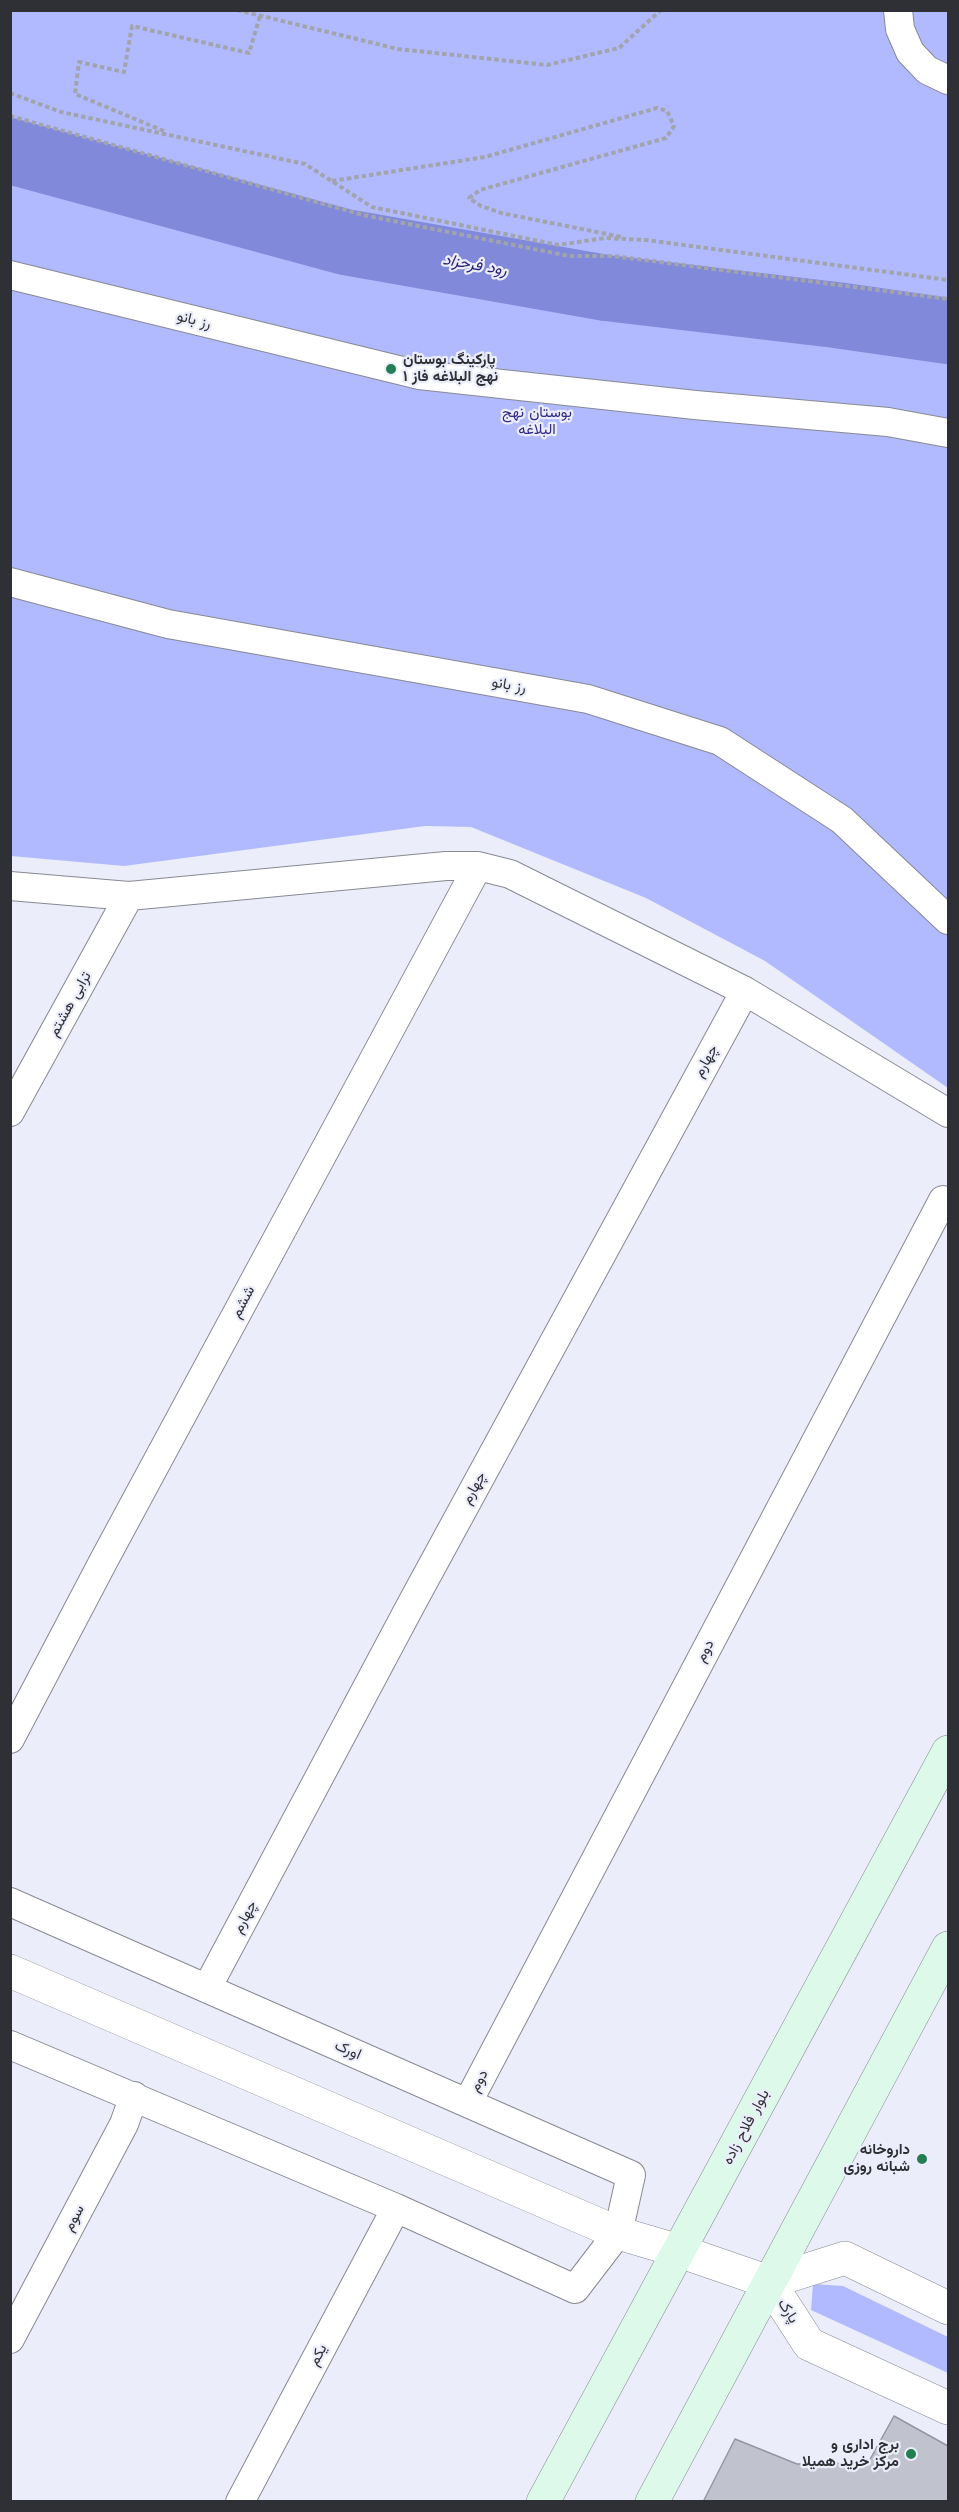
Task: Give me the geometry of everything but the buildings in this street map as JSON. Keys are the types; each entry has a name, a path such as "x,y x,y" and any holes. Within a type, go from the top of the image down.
{"main road":[{"name":"بلوار فلاح زاده","path":"543,2502 948,1752"},
{"path":"652,2502 948,1948"}],"street":[{"path":"898,10 900,29 910,52 927,69 948,80"},
{"name":"رز بانو","path":"10,275 419,375 694,405 888,422 948,433"},
{"name":"رز بانو","path":"10,582 168,624 588,699 720,741 842,820 948,920"},
{"path":"10,886 129,896 446,866 478,866 510,874 745,990 948,1113"},
{"name":"ششم","path":"10,1739 478,866"},
{"name":"ترابی هشتم","path":"10,1112 129,896"},
{"name":"چهارم","path":"207,1988 418,1590 745,990"},
{"name":"دوم","path":"468,2102 943,1200"},
{"name":"اورک","path":"10,1902 631,2175 618,2233 575,2289 396,2208 10,2044"},
{"path":"10,1971 618,2233 679,2251 769,2283"},
{"name":"سوم","path":"10,2339 124,2124 135,2096"},
{"name":"یکم","path":"240,2502 396,2208"},
{"name":"پارک","path":"948,2308 845,2258 769,2283 809,2344 948,2408"}],"path":[{"path":"237,10 398,49 547,65 619,48 661,10"},
{"path":"173,135 75,94 79,62 124,72 132,26 249,53 260,16"},
{"path":"10,93 61,112 305,165 372,207 558,245 605,238 634,240 948,279"},
{"path":"332,181 485,157 657,108 668,111 675,126 666,138 480,190 469,198 501,213 634,240"},
{"path":"10,116 363,214 558,254 613,256 948,299"}],"green space":[{"name":"بوستان نهج البلاغه","path":"10,11 948,11 948,1088 765,961 646,898 471,827 425,826 124,866 11,856"},
{"path":"813,2284 843,2286 948,2337 948,2373 811,2310"}],"waterway":[{"name":"رود فرحزاد","path":"10,151 345,242 606,288 836,315 948,331"}],"place":[{"name":"پارکینگ بوستان نهج البلاغه فاز ۱","path":"391,369"},
{"name":"داروخانه شبانه روزی","path":"922,2159"},
{"name":"برج اداری و مرکز خرید همیلا","path":"911,2454"}]}
